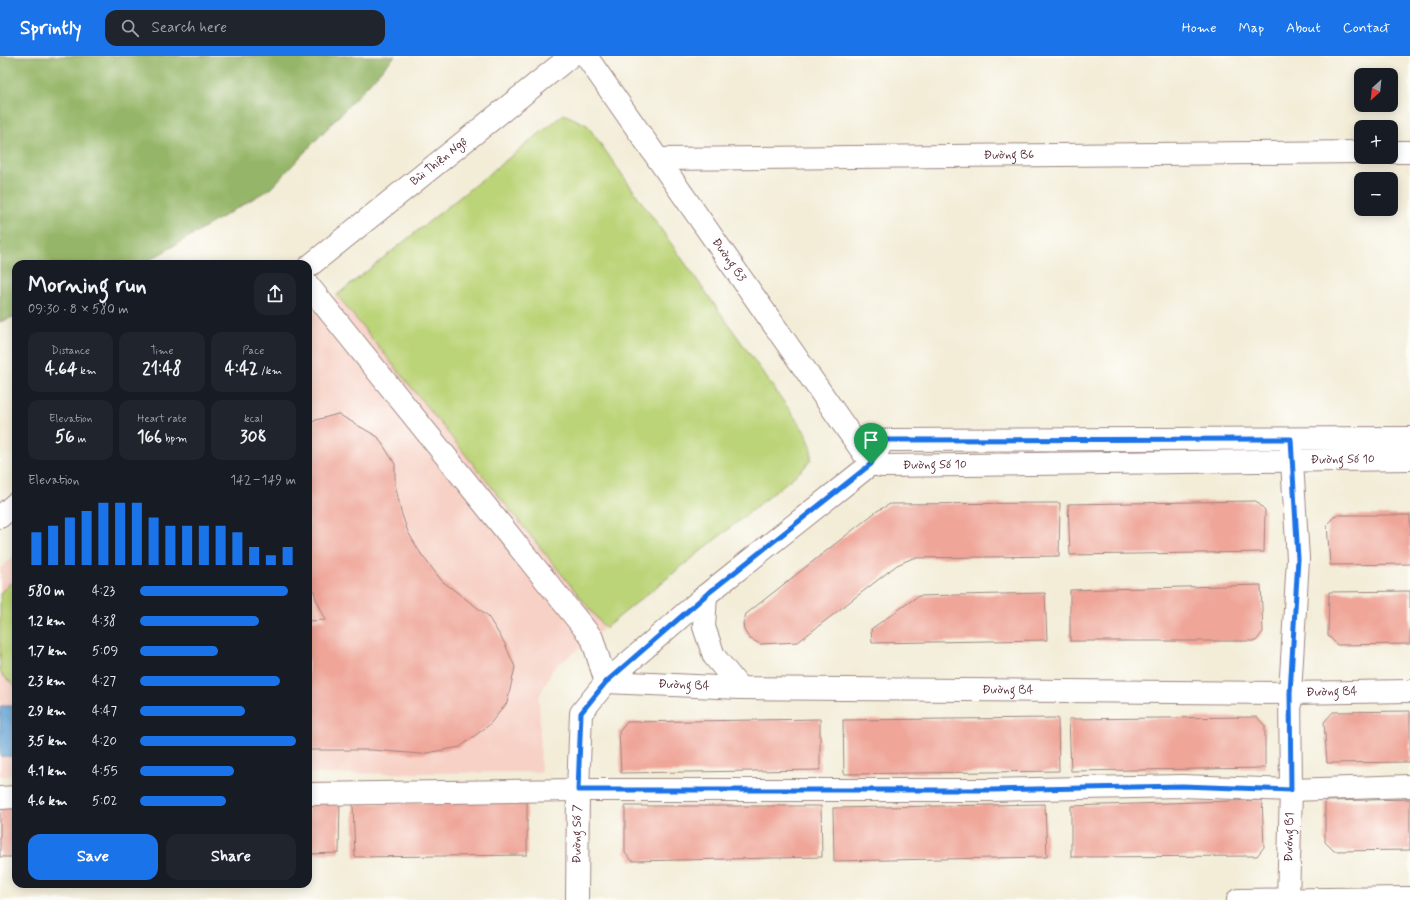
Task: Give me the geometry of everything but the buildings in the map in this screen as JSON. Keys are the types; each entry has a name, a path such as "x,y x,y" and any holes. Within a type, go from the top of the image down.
{"street":[{"name":"Bùi Thiện Ngộ","path":"312,264 571,56"},
{"name":"Đường B3","path":"586,56 871,464"},
{"name":"Đường B6","path":"658,159 1354,152"},
{"path":"1398,152 1410,152"},
{"path":"312,290 592,638 606,682 706,595 871,464"},
{"name":"Đường Số 10","path":"1410,438 883,440 871,464 882,466 1410,459"},
{"name":"Đướng B1","path":"1288,900 1291,790 1290,693 1298,559 1291,439"},
{"path":"0,517 12,506"},
{"path":"706,595 704,627 714,656 740,688"},
{"name":"Đường B4","path":"606,682 740,688 1290,693 1410,691"},
{"name":"Đường Số 7","path":"578,900 578,790 581,713 606,682"},
{"path":"312,794 578,790 991,790 1182,786 1291,790 1410,786"},
{"path":"0,798 12,797"},
{"path":"1238,900 1410,898"}],"shaded area":[{"path":"337,295 605,628 553,669 539,697 541,772 312,774 312,315"},
{"path":"12,558 12,776 0,776 0,568"}],"green space":[{"path":"0,56 395,56 271,188 150,260 12,260 12,318 0,322"},
{"path":"564,114 587,125 805,432 811,446 811,460 802,470 605,628 337,295"},
{"path":"12,582 12,684 0,673 0,593"}],"water":[{"path":"0,706 12,706 12,757 0,756"}],"route":[{"path":"1291,439 1298,559 1290,693 1291,790 1182,786 991,790 578,790 581,713 606,682 706,595 871,464 883,440 1291,439"}]}
